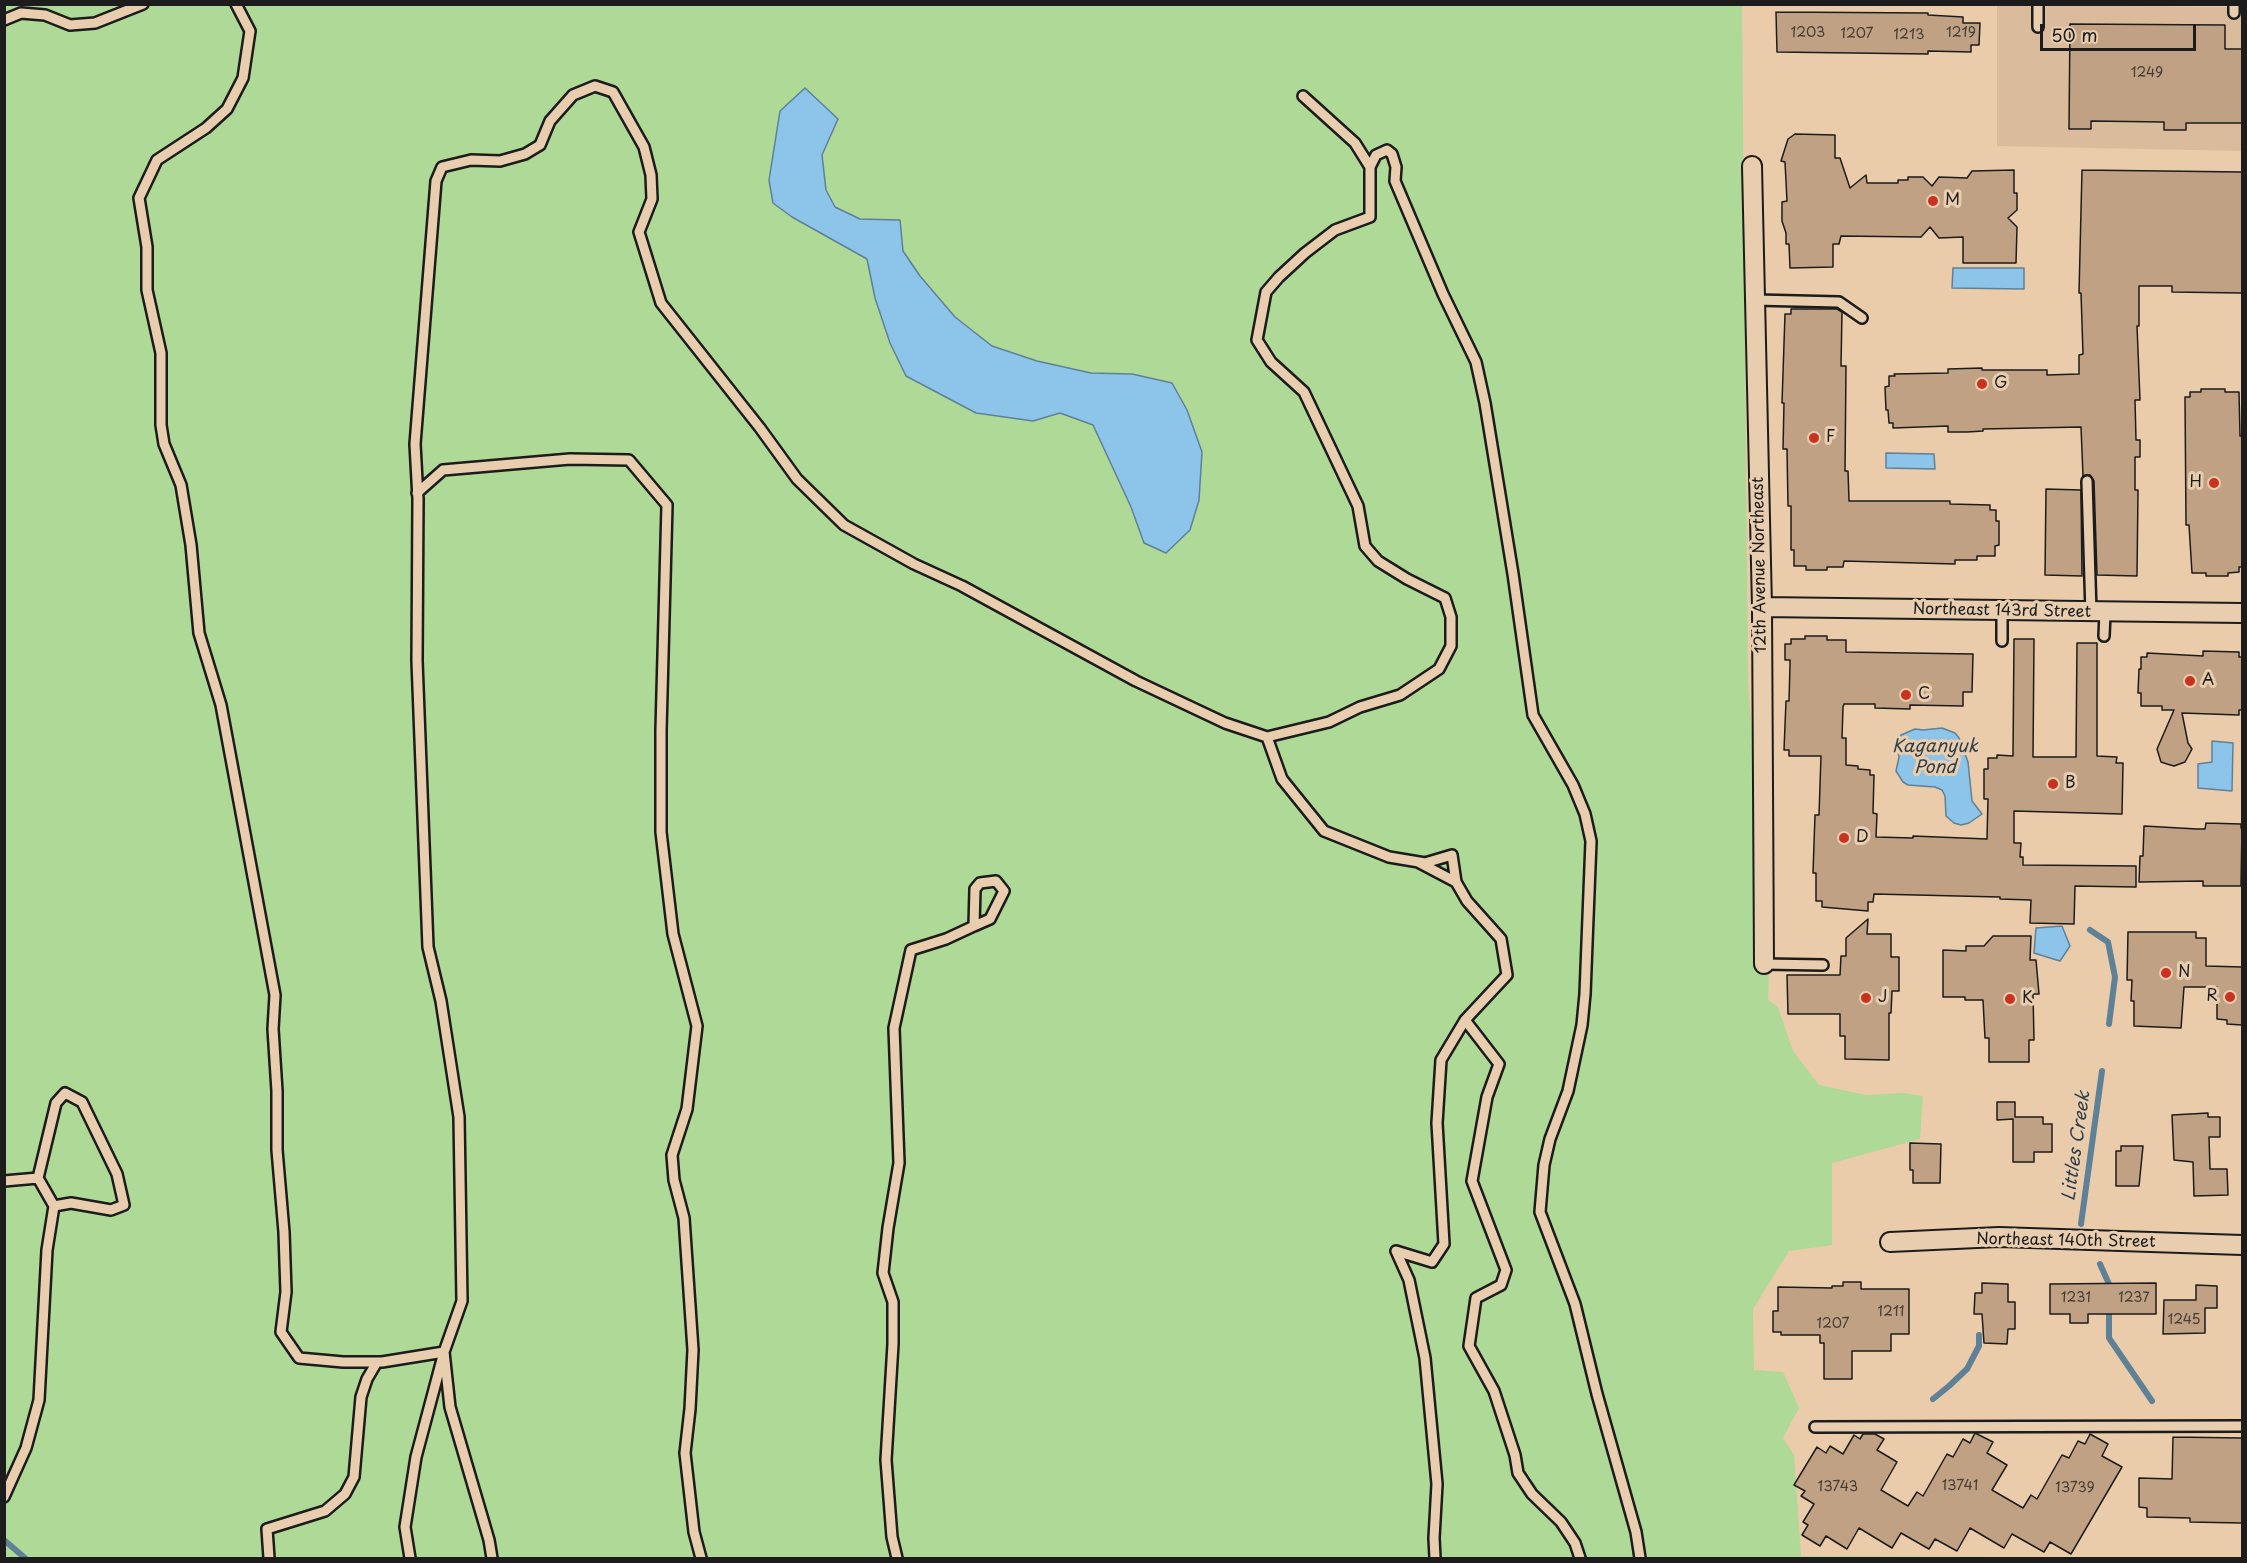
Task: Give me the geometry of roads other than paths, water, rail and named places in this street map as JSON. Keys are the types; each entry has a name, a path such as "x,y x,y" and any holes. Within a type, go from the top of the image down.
{"street":[{"name":"12th Avenue Northeast","path":"1752,166 1762,607 1764,964"},
{"name":"Northeast 143rd Street","path":"1762,607 2242,613"},
{"name":"Northeast 140th Street","path":"1890,1242 1999,1237 2242,1245"}],"lane":[{"path":"4,20 21,13 45,15 70,25 95,23 143,4"},
{"path":"236,4 250,31 243,78 227,109 206,128 157,159 139,198 147,247 147,290 161,353 161,425 164,444 181,485 191,545 199,633 221,705 275,995 273,1029 277,1091 277,1150 286,1292 281,1332 299,1358 377,1362 444,1352"},
{"path":"2038,4 2038,27"},
{"path":"410,1558 405,1527 416,1457 444,1352 462,1301 459,1117 441,1001 428,947 417,661 415,435 436,181 442,167 471,159 500,161 525,154 540,145 550,122 573,95 595,86 614,92 644,147 651,175 652,199 639,232 661,303 760,428 797,479 843,525 914,564 963,586 1136,681 1225,723 1267,737 1329,722 1360,707 1400,694 1439,669 1451,646 1451,617 1445,598 1378,561 1365,546 1358,506 1304,392 1271,362 1257,340 1266,292 1305,253 1335,230 1370,217 1370,167 1376,155 1387,150 1392,154 1395,181 1443,294 1476,362 1485,403 1513,574 1533,715 1573,785 1585,814 1591,842 1586,994 1582,1025 1568,1091 1550,1139 1544,1165 1540,1212 1575,1304 1597,1394 1636,1532 1640,1558"},
{"path":"1303,96 1355,143 1370,167"},
{"path":"1755,300 1839,302 1862,318"},
{"path":"417,493 443,470 570,459 629,460 667,505 661,730 661,832 673,934 696,1026 687,1110 672,1155 674,1180 684,1218 693,1350 685,1453 694,1532 701,1558"},
{"path":"2087,482 2098,613 2104,636"},
{"path":"2002,611 2002,641"},
{"path":"1267,737 1282,779 1324,831 1389,857 1425,863 1452,855 1456,882 1467,901 1502,939 1507,975 1465,1020 1442,1060 1437,1123 1444,1244 1432,1262 1395,1251 1409,1280 1425,1358 1437,1484 1435,1558"},
{"path":"1418,862 1456,882"},
{"path":"897,1558 892,1537 886,1460 893,1344 893,1302 883,1273 899,1163 894,1028 911,950 946,939 990,919 1004,891 996,880 980,883 975,889 974,926"},
{"path":"1764,964 1823,965"},
{"path":"1465,1020 1499,1064 1487,1097 1472,1181 1506,1270 1501,1285 1476,1298 1470,1346 1494,1391 1515,1455 1518,1473 1532,1494 1561,1522 1575,1544 1580,1558"},
{"path":"4,1497 26,1448 39,1400 47,1250 54,1206 38,1178 56,1103 65,1093 81,1102 117,1174 123,1192 124,1205 111,1210 70,1203 54,1206"},
{"path":"4,1180 38,1178"},
{"path":"444,1352 450,1407 489,1540 492,1558"},
{"path":"269,1558 267,1529 325,1511 345,1494 354,1477 361,1396 367,1379 377,1362"},
{"path":"1815,1427 2242,1426"}],"water":[{"path":"805,88 838,119 822,155 826,190 835,207 860,219 900,220 903,251 920,276 955,317 992,346 1037,361 1091,373 1132,374 1172,383 1187,410 1202,452 1199,500 1190,530 1166,553 1144,543 1131,507 1093,425 1060,413 1033,421 976,413 906,376 890,343 875,298 867,259 792,217 773,203 769,180 780,111"},
{"path":"1953,268 2024,268 2024,289 1952,288"},
{"path":"1886,453 1934,454 1935,469 1886,468"},
{"name":"Kaganyuk Pond","path":"1942,728 1955,733 1959,738 1968,762 1972,801 1982,814 1969,823 1961,825 1954,823 1946,816 1945,796 1942,790 1935,787 1908,785 1903,782 1896,771 1899,757 1896,741 1901,735 1915,729"},
{"path":"2212,741 2233,743 2232,791 2198,788 2198,764 2212,762"},
{"path":"2062,926 2070,946 2060,961 2034,953 2036,928"}],"waterway":[{"name":"Littles Creek","path":"2090,930 2108,942 2115,977 2109,1024"},
{"name":"Littles Creek","path":"2081,1224 2102,1071"},
{"name":"Littles Creek","path":"2100,1264 2109,1284 2109,1291"},
{"name":"Littles Creek","path":"2109,1307 2109,1338 2152,1401"},
{"path":"1933,1399 1967,1369 1979,1346 1979,1335"},
{"path":"4,1540 25,1558"}],"place":[{"name":"M","path":"1933,201"},
{"name":"G","path":"1982,384"},
{"name":"F","path":"1814,438"},
{"name":"H","path":"2214,483"},
{"name":"A","path":"2190,681"},
{"name":"C","path":"1906,695"},
{"name":"B","path":"2053,784"},
{"name":"D","path":"1844,838"},
{"name":"N","path":"2166,973"},
{"name":"R","path":"2230,997"},
{"name":"J","path":"1866,998"},
{"name":"K","path":"2010,999"}]}
